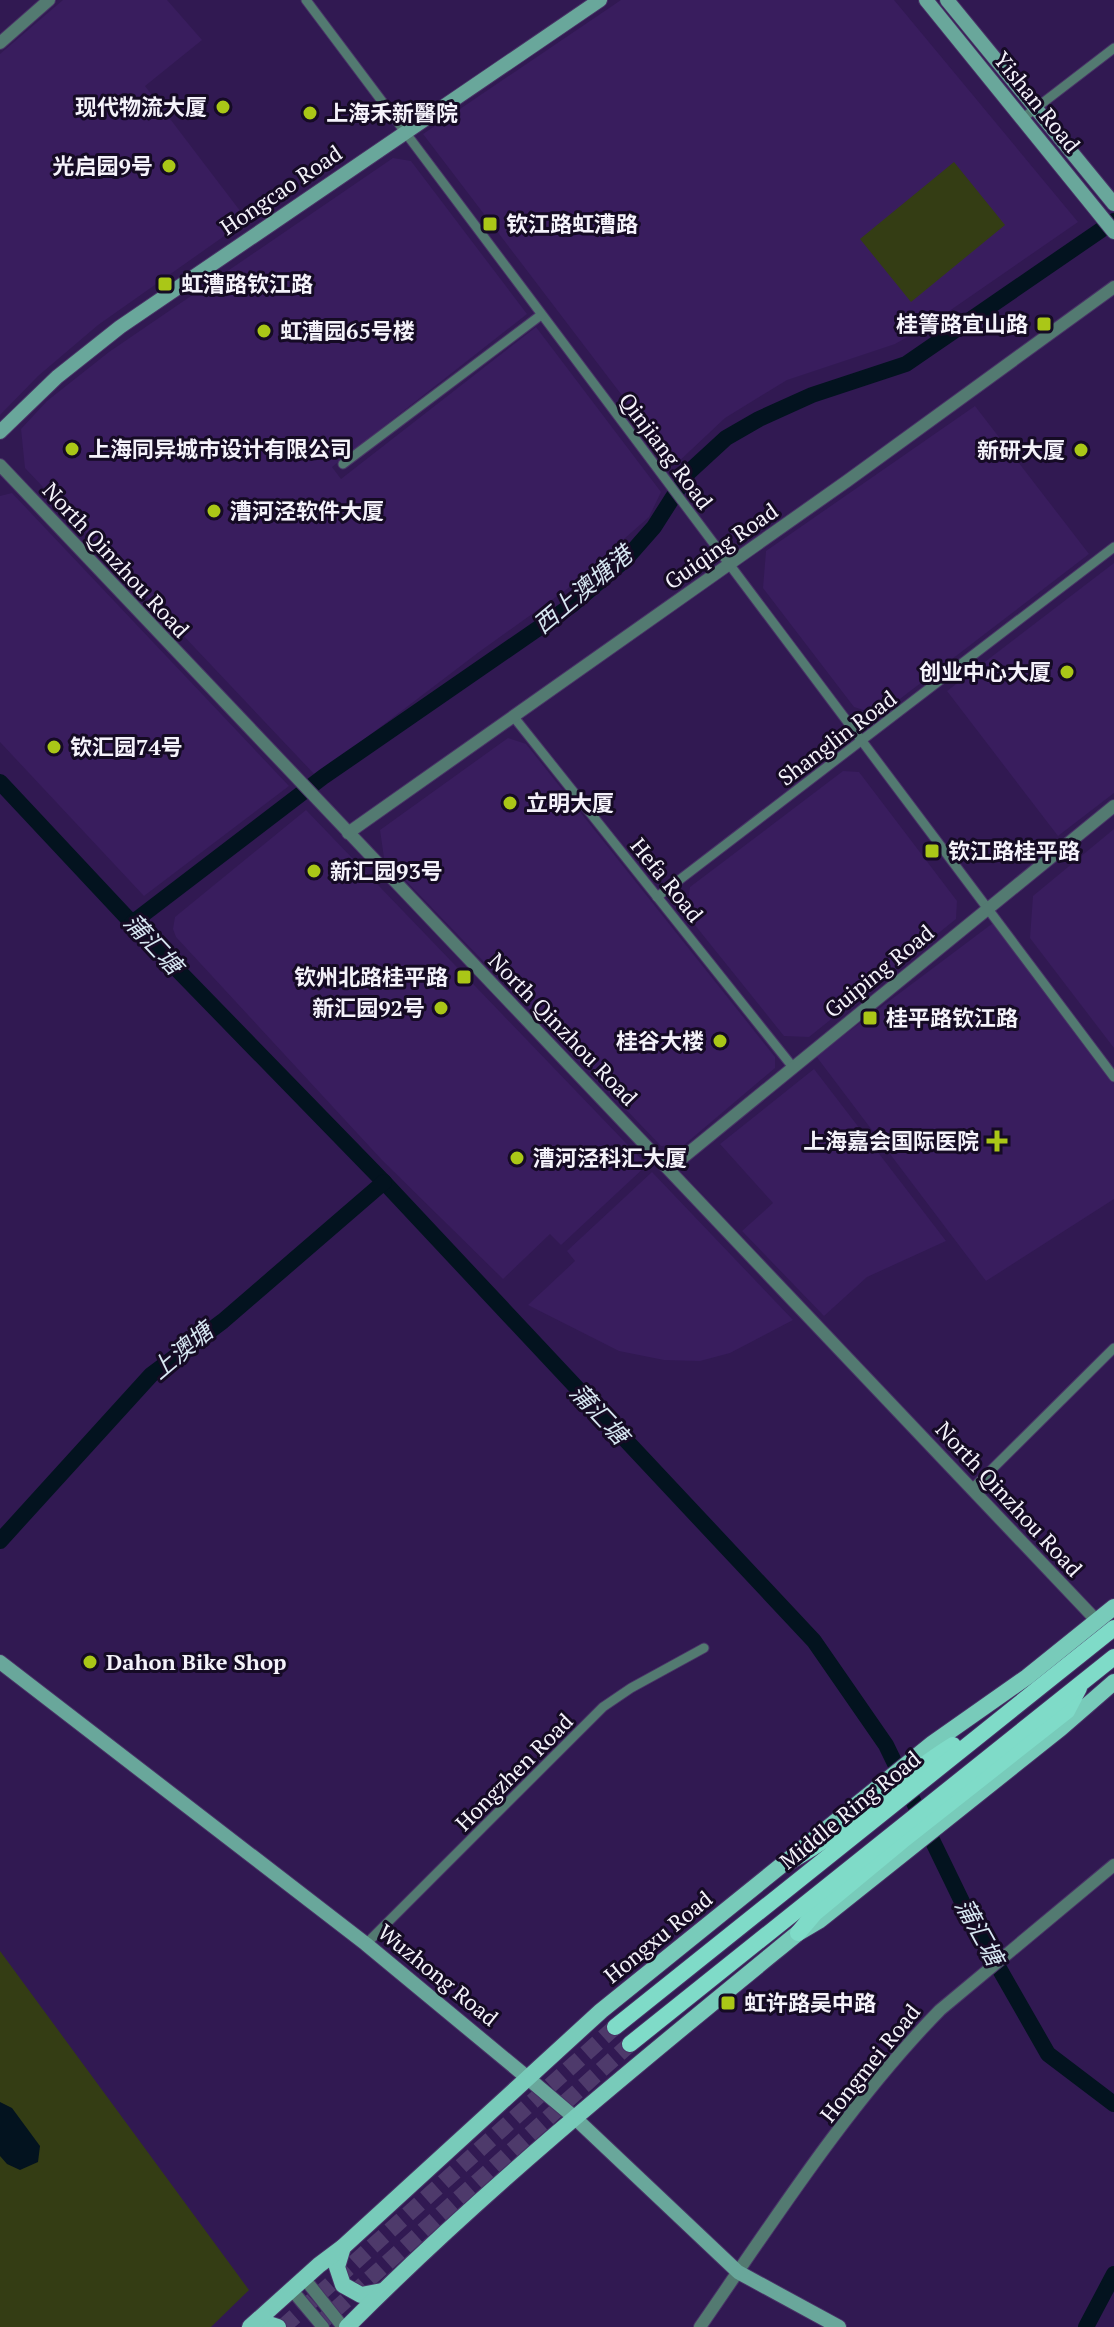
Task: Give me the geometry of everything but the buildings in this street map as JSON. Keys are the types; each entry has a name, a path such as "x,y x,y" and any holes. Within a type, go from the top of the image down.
{"highway":[{"name":"Middle Ring Road","path":"615,2027 880,1799 926,1763 1020,1703 1114,1628"},
{"name":"Middle Ring Road","path":"630,2044 948,1804 1081,1683 1114,1657"},
{"path":"789,1862 813,1849 880,1799"},
{"path":"798,1933 815,1913 902,1840"}],"main road":[{"name":"Hongcao Road","path":"0,432 81,356 600,0"},
{"name":"Yishan Road","path":"926,0 1113,203"},
{"name":"Yishan Road","path":"947,0 1114,232"},
{"path":"880,1799 1114,1607"},
{"name":"Wuzhong Road","path":"0,1662 366,1944 574,2117 738,2272 839,2327"},
{"path":"948,1804 1061,1728 1114,1682"},
{"name":"Hongxu Road","path":"251,2326 343,2247 601,2011 789,1862"},
{"path":"345,2327 574,2117 798,1933"},
{"path":"343,2247 337,2267 343,2285 361,2295 383,2291"},
{"path":"251,2326 269,2324 278,2327"}],"street":[{"path":"0,43 49,0"},
{"name":"Qinjiang Road","path":"306,0 1114,1077"},
{"path":"1028,114 1114,48"},
{"name":"Guiqing Road","path":"348,833 1114,287"},
{"path":"343,464 541,315"},
{"name":"North Qinzhou Road","path":"0,465 1097,1621"},
{"name":"Shanglin Road","path":"657,897 1114,547"},
{"name":"Hefa Road","path":"513,716 792,1066"},
{"name":"Guiping Road","path":"670,1168 1114,806"},
{"path":"972,1489 1114,1348"},
{"name":"Hongzhen Road","path":"366,1944 603,1707 704,1648"},
{"name":"Hongmei Road","path":"700,2327 838,2132 893,2062 940,2010 1114,1865"},
{"path":"304,2278 345,2327"},
{"path":"291,2289 323,2327"}],"shaded area":[{"path":"63,0 167,0 202,40 145,86 247,220 98,325 38,376 0,415 0,54"},
{"path":"621,0 894,0 1078,222 929,325 895,344 787,380 725,418 675,465 423,134"},
{"path":"393,158 411,161 527,314 332,467 341,479 536,327 661,492 649,517 567,589 316,776 25,468 21,429 47,401 109,352"},
{"path":"975,406 1089,554 879,715 854,707 763,588 766,551"},
{"path":"12,493 289,786 144,896 0,742 0,496"},
{"path":"1114,563 1114,793 1058,836 947,691"},
{"path":"508,738 526,744 775,1057 775,1068 684,1145 661,1146 384,858 380,830"},
{"path":"843,771 859,772 957,901 956,919 809,1037 784,1036 686,914 690,887"},
{"path":"306,810 647,1165 561,1245 550,1234 503,1279 382,1160 176,937 173,929 175,917"},
{"path":"1114,829 1114,1048 1030,938 1033,896"},
{"name":"上海嘉会国际医院","path":"993,923 1114,1084 1114,1199 986,1281 816,1056"},
{"path":"814,1069 946,1241 867,1277 824,1316 742,1231 773,1203 720,1144"},
{"path":"652,1172 793,1320 730,1353 700,1361 664,1360 619,1351 528,1305 575,1261 567,1251"}],"green space":[{"path":"954,162 1005,225 911,302 860,239"},
{"path":"0,1951 249,2290 211,2327 0,2327"}],"water":[{"path":"0,2102 12,2108 40,2146 38,2162 20,2170 7,2164 0,2156"}],"waterway":[{"name":"西上澳塘港","path":"132,923 323,777 572,605 625,560 654,527 689,472 726,438 812,395 906,364 1114,221"},
{"name":"蒲汇塘","path":"0,782 132,923 384,1182 814,1641 886,1745 968,1914 1048,2054 1114,2104"},
{"name":"上澳塘","path":"0,1541 151,1375 223,1321 384,1182"},
{"path":"1086,2327 1114,2274"}],"tunnel":[{"path":"283,2327 615,2027"},
{"path":"316,2327 630,2044"}],"place":[{"name":"现代物流大厦","path":"223,107"},
{"name":"上海禾新醫院","path":"310,113"},
{"name":"光启园9号","path":"169,166"},
{"name":"钦江路虹漕路","path":"490,224"},
{"name":"虹漕路钦江路","path":"165,284"},
{"name":"桂箐路宜山路","path":"1044,324"},
{"name":"虹漕园65号楼","path":"264,331"},
{"name":"上海同异城市设计有限公司","path":"72,449"},
{"name":"新研大厦","path":"1081,450"},
{"name":"漕河泾软件大厦","path":"214,511"},
{"name":"创业中心大厦","path":"1067,672"},
{"name":"钦汇园74号","path":"54,747"},
{"name":"立明大厦","path":"510,803"},
{"name":"钦江路桂平路","path":"932,851"},
{"name":"新汇园93号","path":"314,871"},
{"name":"钦州北路桂平路","path":"464,977"},
{"name":"新汇园92号","path":"441,1008"},
{"name":"桂平路钦江路","path":"870,1018"},
{"name":"桂谷大楼","path":"720,1041"},
{"name":"上海嘉会国际医院","path":"997,1141"},
{"name":"漕河泾科汇大厦","path":"517,1158"},
{"name":"Dahon Bike Shop","path":"90,1662"},
{"name":"虹许路吴中路","path":"728,2003"}]}
